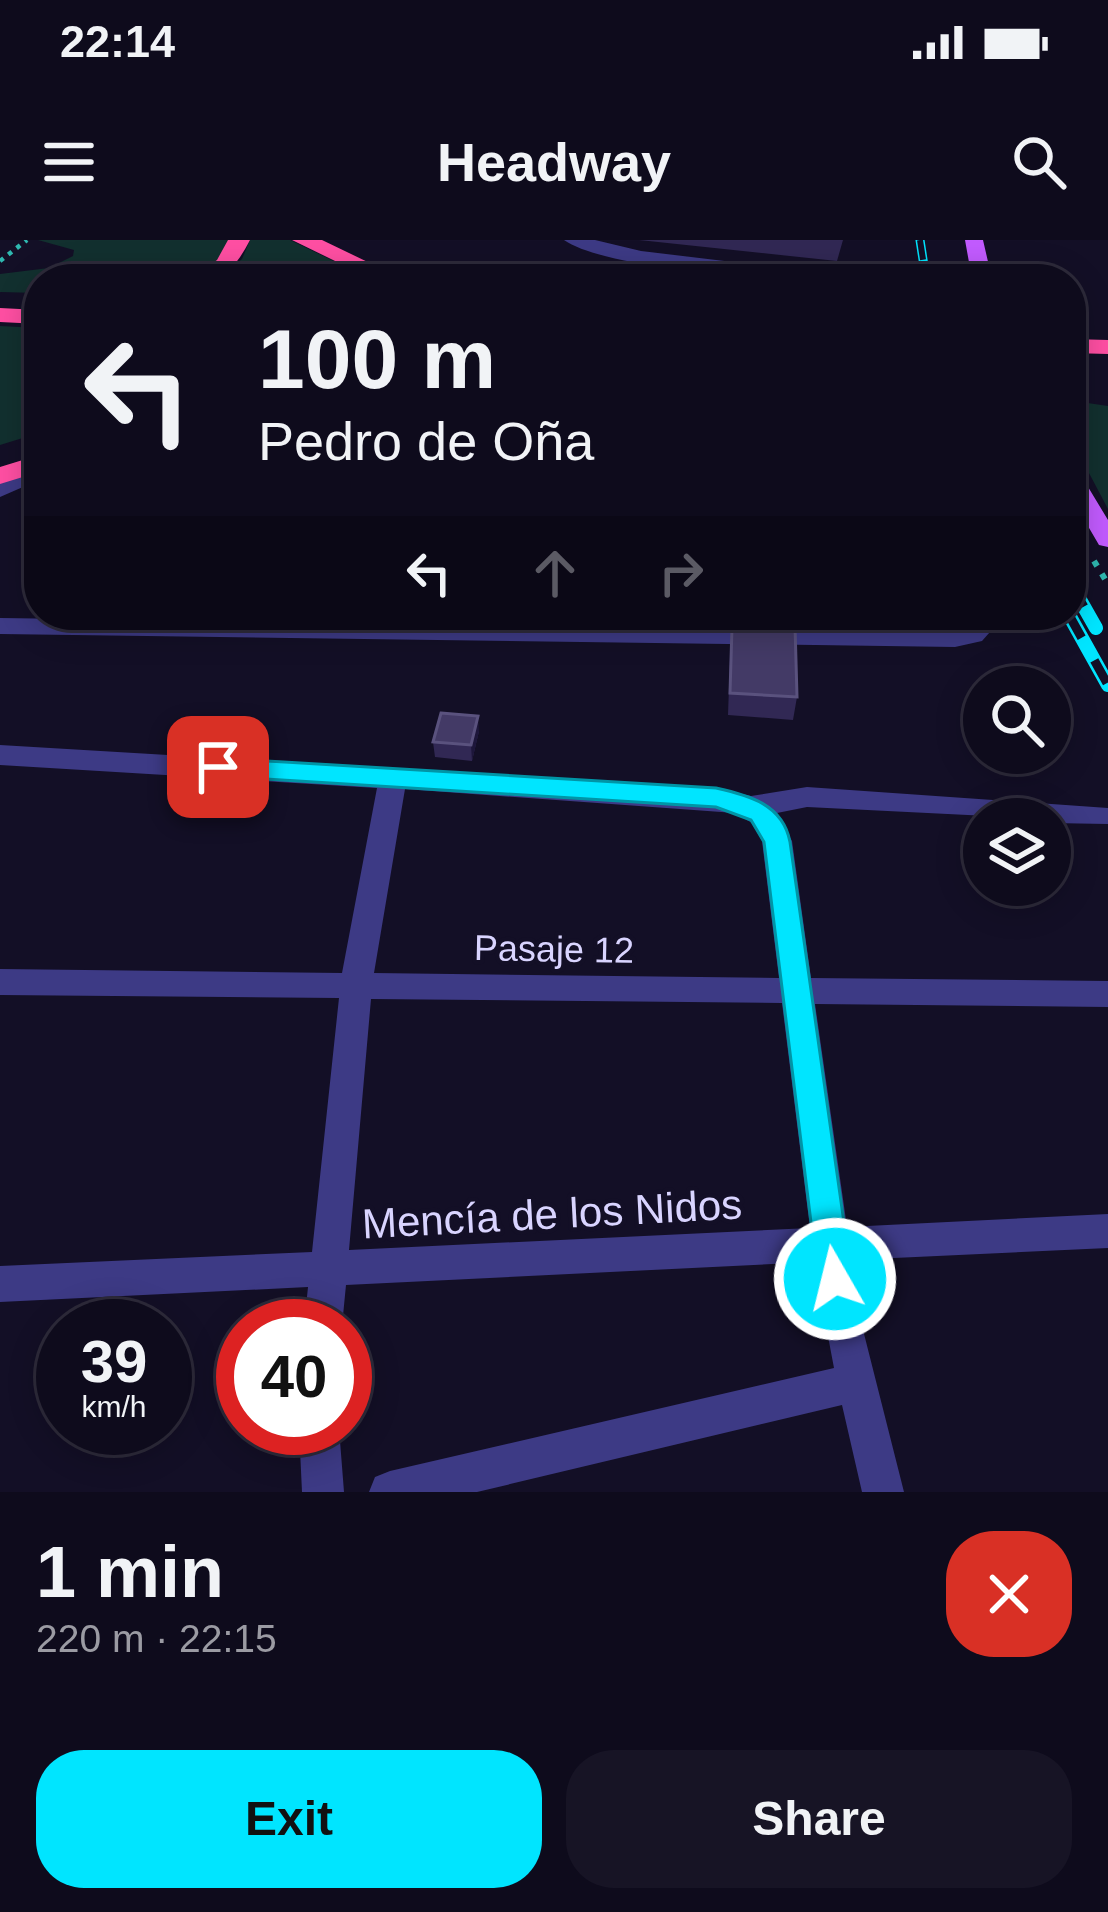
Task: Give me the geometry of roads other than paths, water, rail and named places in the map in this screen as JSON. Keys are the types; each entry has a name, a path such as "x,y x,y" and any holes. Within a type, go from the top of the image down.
{"highway":[{"path":"304,240 358,264"}],"main road":[{"path":"1086,503 1108,540"}],"street":[{"path":"573,240 731,264"},
{"path":"516,630 955,639 978,630"},
{"path":"0,755 716,798 750,807 807,797 1099,816"},
{"path":"325,1299 356,986 393,777"},
{"path":"750,807 775,831 830,1244 854,1383 883,1492"},
{"name":"Pasaje 12","path":"0,982 1108,994"},
{"name":"Mencía de los Nidos","path":"0,1284 1108,1231"},
{"path":"390,1492 854,1383"},
{"path":"321,1455 323,1492"}],"railway":[{"path":"920,240 924,264"},
{"path":"1086,610 1096,628"},
{"path":"1077,630 1108,685"}]}
